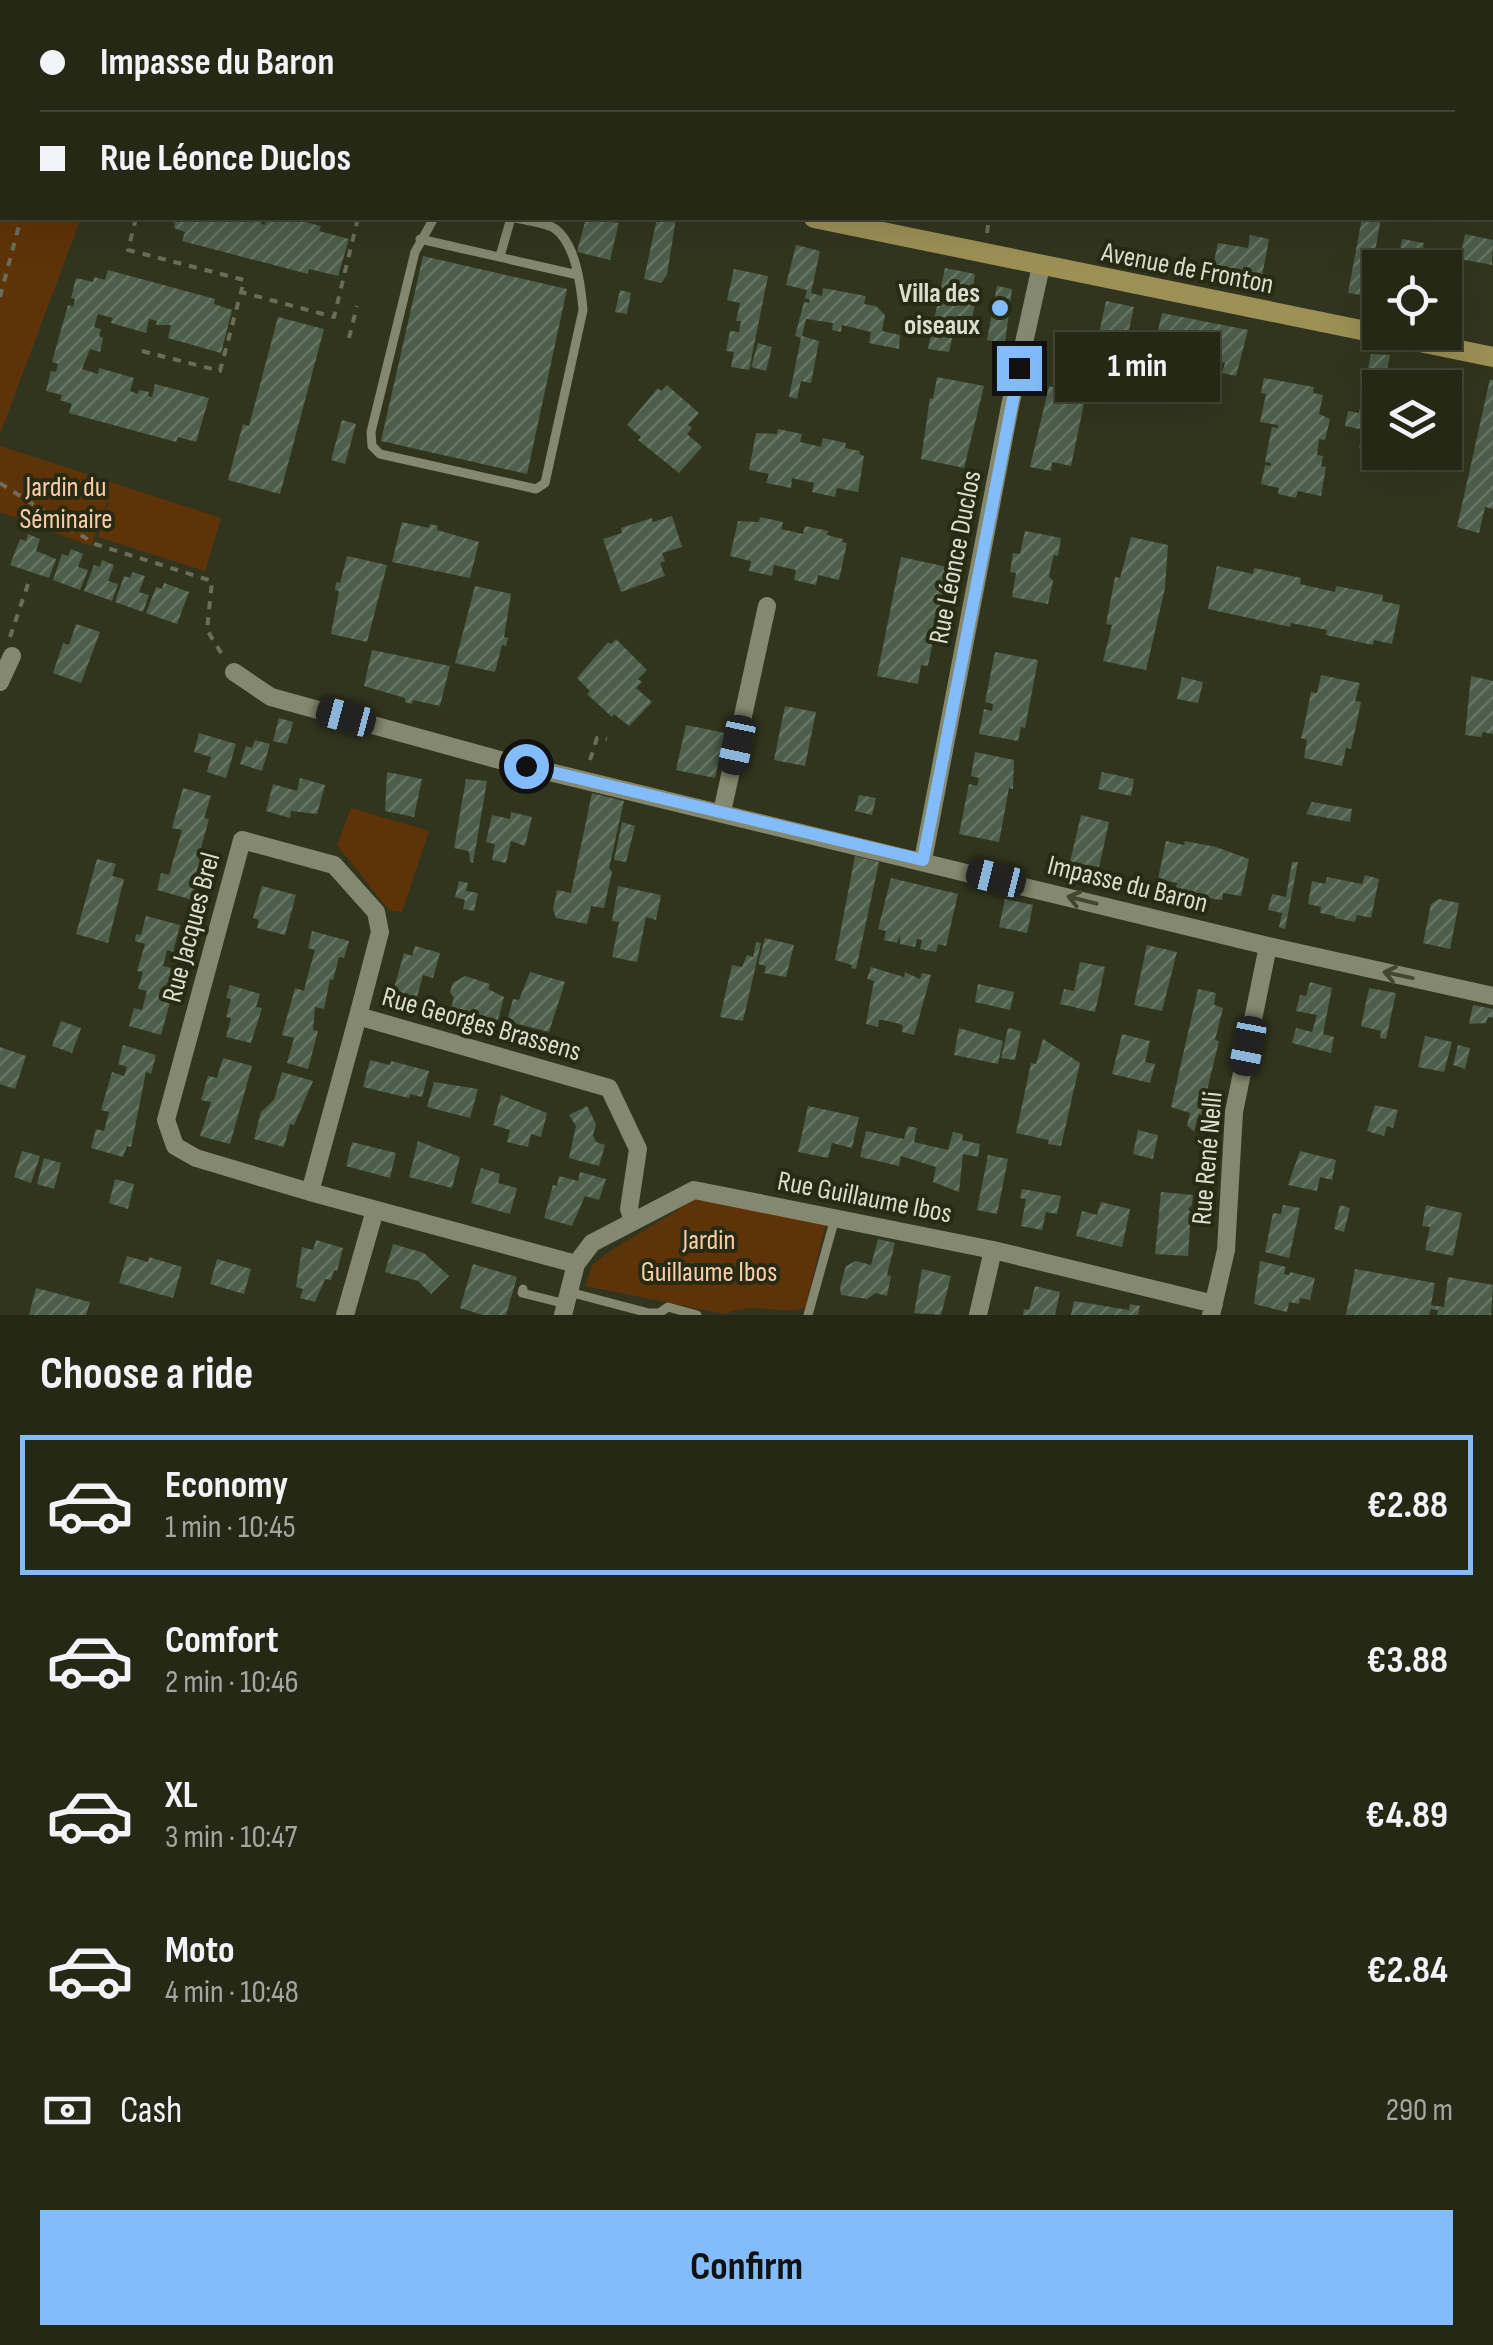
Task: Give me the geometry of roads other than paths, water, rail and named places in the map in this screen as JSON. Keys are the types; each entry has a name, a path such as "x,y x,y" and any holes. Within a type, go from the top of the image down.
{"street":[{"name":"Avenue de Fronton","path":"823,220 1493,357"},
{"name":"Rue Léonce Duclos","path":"923,860 1010,406 1041,266"},
{"path":"722,812 767,606"},
{"path":"0,682 12,656"},
{"name":"Impasse du Baron","path":"234,672 271,697 496,759 1268,946 1493,996"},
{"name":"Rue Jacques Brel","path":"310,1192 196,1158 175,1146 166,1120 242,840 334,865 376,912 380,932 358,1016"},
{"name":"Rue René Nelli","path":"1212,1310 1228,1234 1234,1112 1268,946"},
{"name":"Rue Georges Brassens","path":"310,1192 358,1016 609,1088 638,1149 629,1208 633,1220"},
{"name":"Rue Guillaume Ibos","path":"576,1264 592,1243 694,1190 994,1250 1212,1310"},
{"path":"310,1192 576,1264 566,1304"},
{"path":"345,1315 376,1210"},
{"path":"978,1315 994,1250"}],"lane":[{"path":"433,220 420,240 370,432 372,446 380,454 526,490 545,483 583,310 578,274 559,234 552,227 522,220"},
{"path":"500,256 512,220"},
{"path":"420,240 578,274"},
{"path":"808,1315 836,1218"},
{"path":"523,1289 522,1292 566,1304 649,1314 668,1307 697,1315"}],"place":[{"name":"Villa des oiseaux","path":"1000,308"}],"park label":[{"name":"Jardin du Séminaire","path":"66,502"},
{"name":"Jardin Guillaume Ibos","path":"709,1255"}]}
